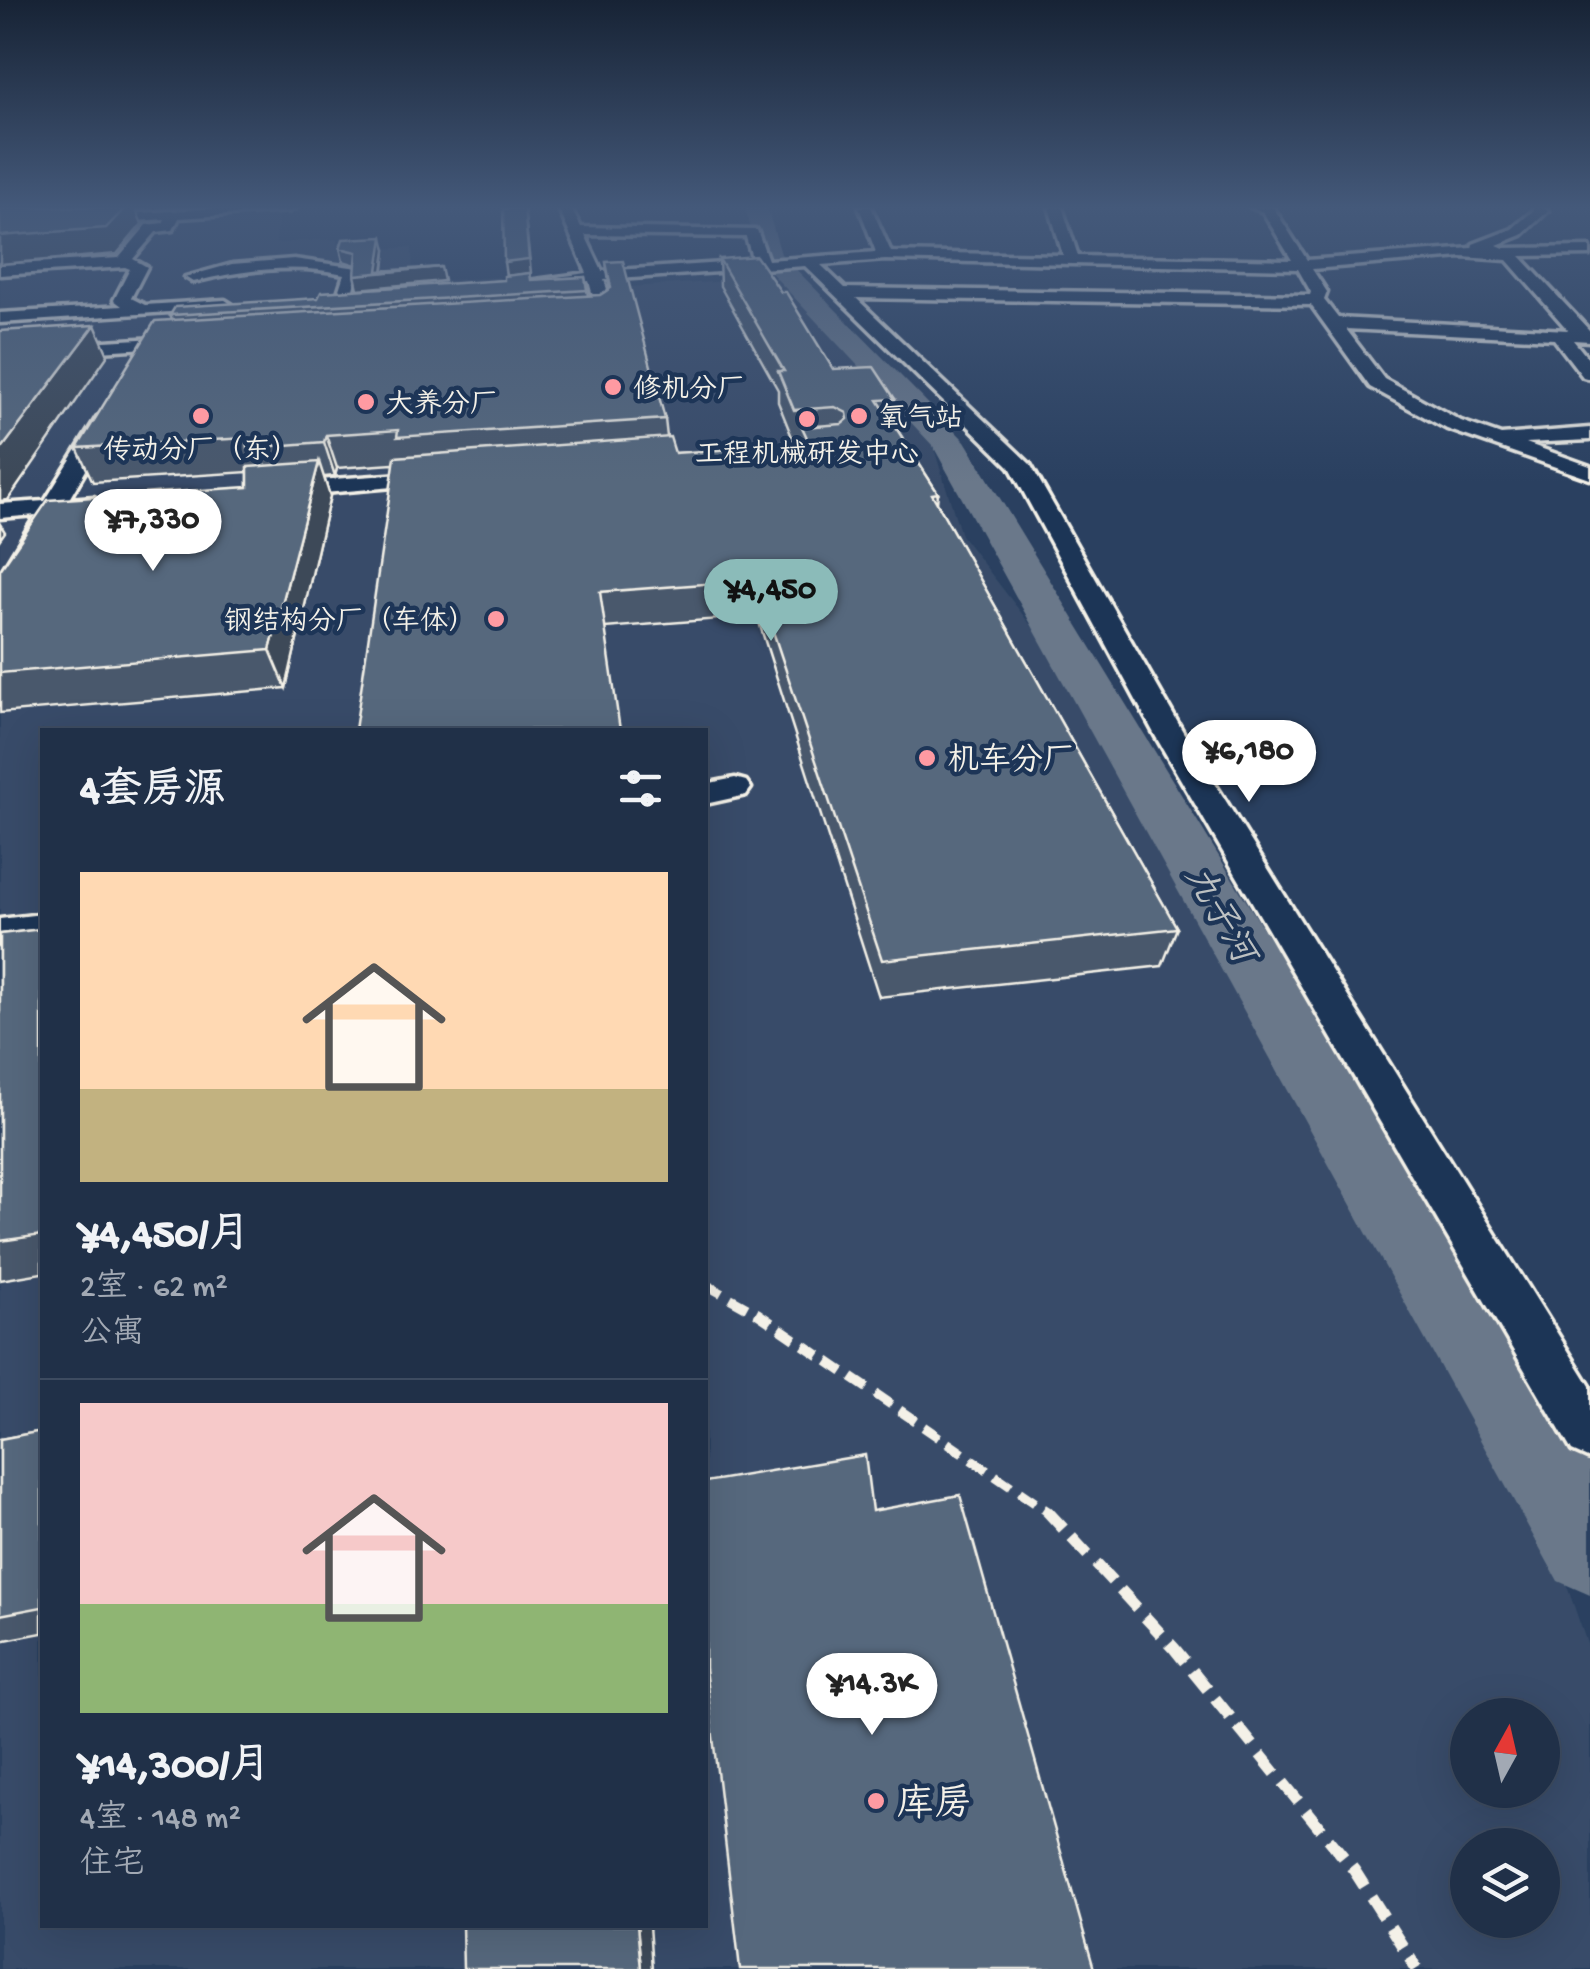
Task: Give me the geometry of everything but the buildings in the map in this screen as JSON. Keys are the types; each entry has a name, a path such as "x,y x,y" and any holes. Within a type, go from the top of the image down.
{"street":[{"path":"123,299 143,310"},
{"path":"326,300 341,299"},
{"path":"600,299 603,315"},
{"path":"848,299 1019,464 1171,738 1590,1432"},
{"path":"1241,299 1316,300 1377,383 1425,412 1590,473"},
{"path":"1552,299 1586,335"},
{"path":"0,318 252,304"},
{"path":"1334,322 1586,335"},
{"path":"1560,335 1590,374"},
{"path":"0,352 148,351 212,339"},
{"path":"0,594 122,392"},
{"path":"1496,440 1590,434"},
{"path":"248,492 460,476"},
{"path":"0,512 110,503"},
{"path":"0,932 40,928"}],"shaded area":[{"path":"0,299 804,299 932,442 961,535 1054,655 1560,1566 1590,1652 1590,1969 0,1969"}],"waterway":[{"name":"九子河","path":"810,299 948,441 1590,1549"}],"railway":[{"path":"708,1286 757,1313 1050,1513"},
{"path":"1047,1511 1174,1648 1354,1870 1417,1969"}],"place":[{"name":"修机分厂","path":"613,387"},
{"name":"大养分厂","path":"366,402"},
{"name":"传动分厂（东）","path":"201,416"},
{"name":"氧气站","path":"859,416"},
{"name":"工程机械研发中心","path":"807,419"},
{"name":"钢结构分厂（车体）","path":"496,619"},
{"name":"机车分厂","path":"927,758"},
{"name":"库房","path":"876,1801"}]}
